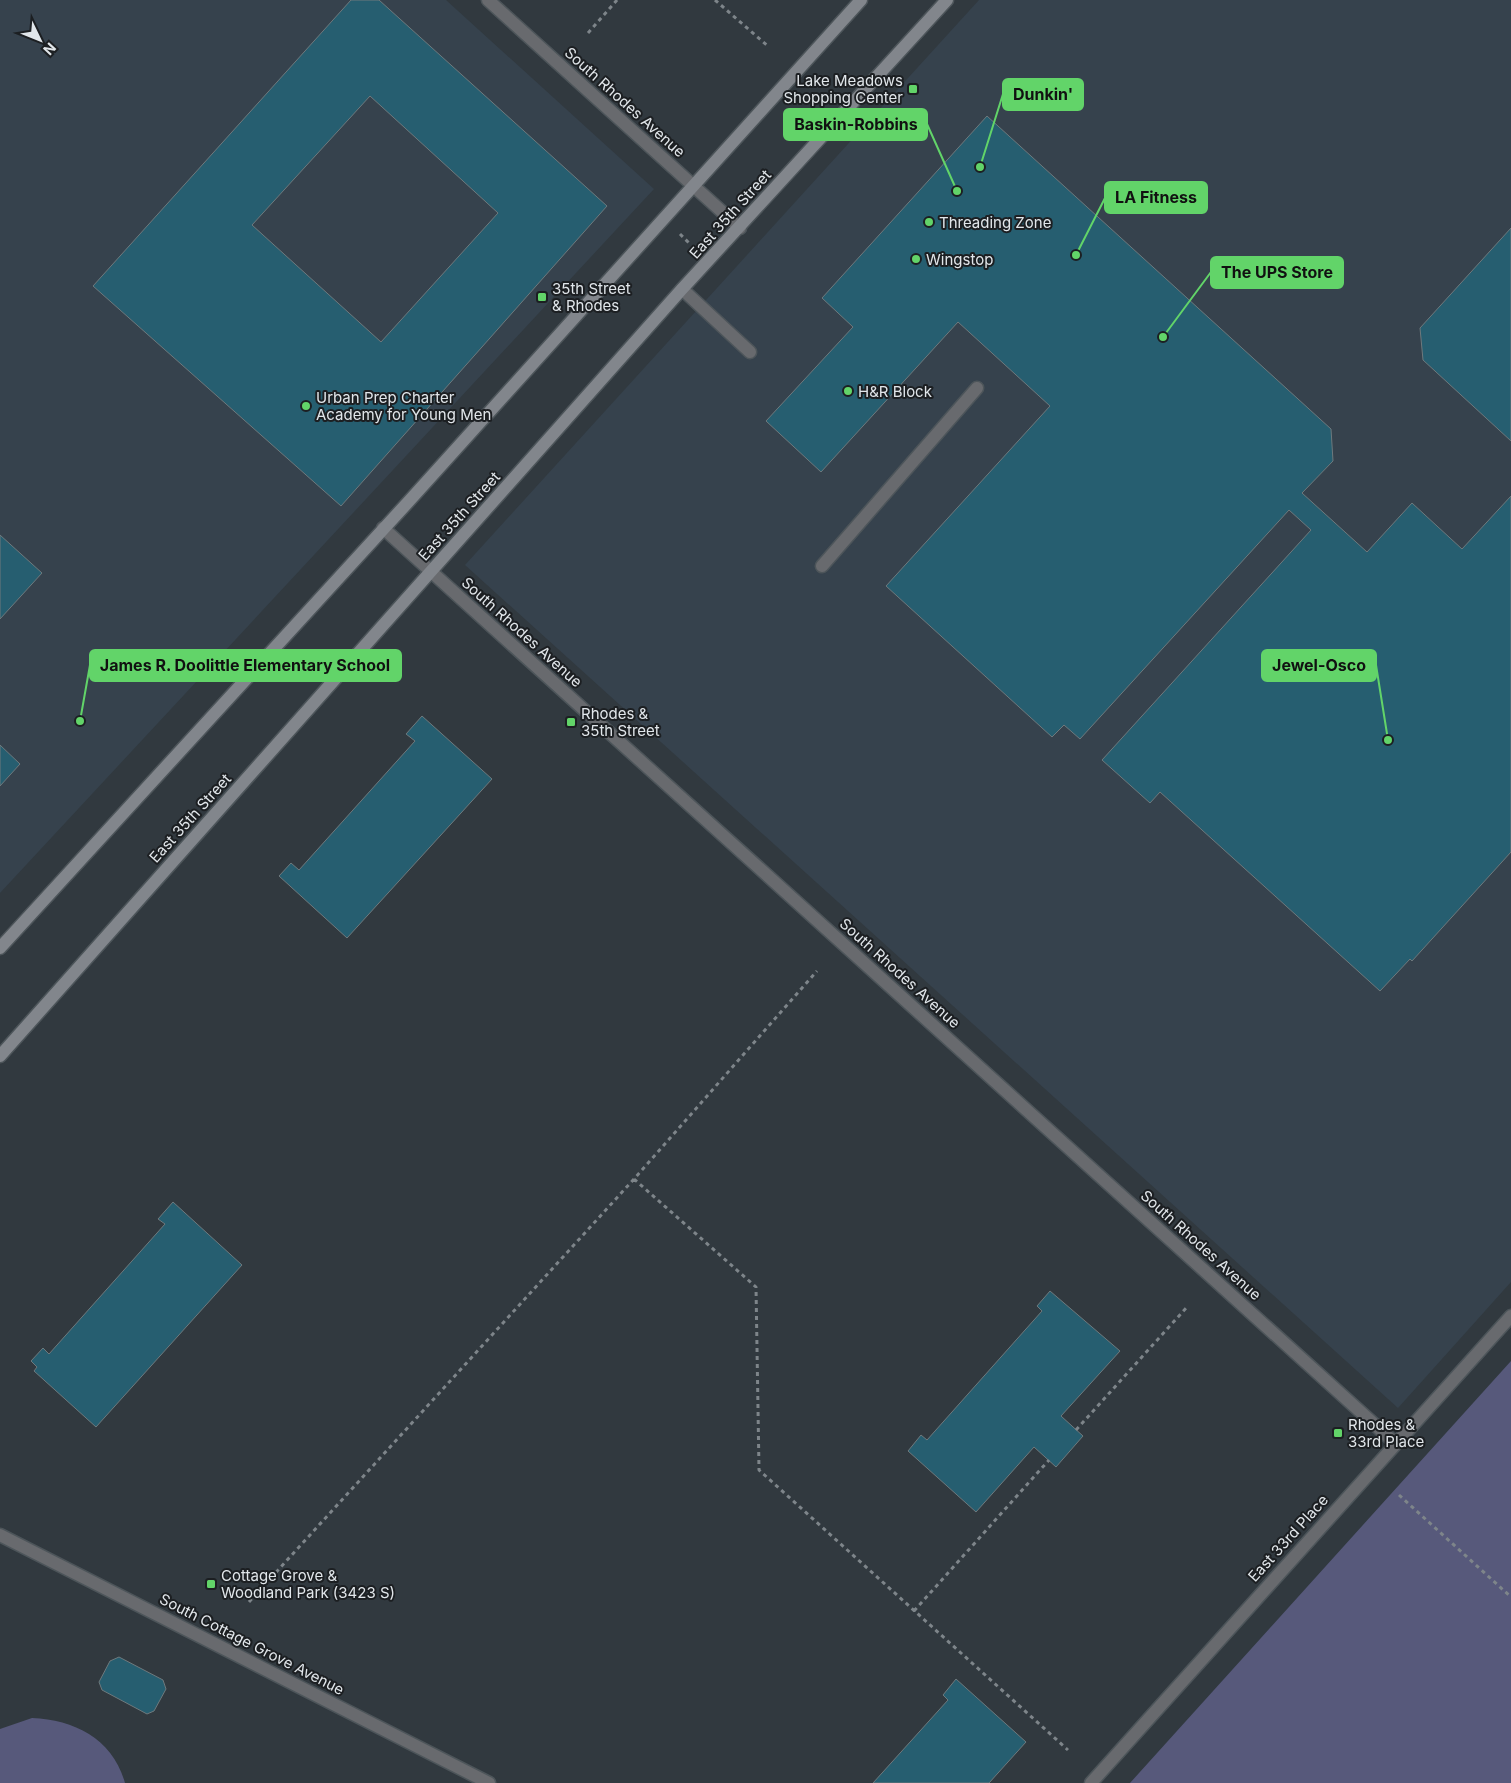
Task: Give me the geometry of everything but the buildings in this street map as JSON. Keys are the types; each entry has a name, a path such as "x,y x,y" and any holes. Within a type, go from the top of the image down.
{"main road":[{"path":"0,948 861,0"},
{"name":"East 35th Street","path":"0,1056 682,289 740,228 947,0"}],"street":[{"name":"South Rhodes Avenue","path":"488,0 740,228"},
{"path":"682,289 750,352"},
{"path":"822,566 977,388"},
{"name":"South Rhodes Avenue","path":"383,528 1396,1443"},
{"name":"East 33rd Place","path":"1091,1783 1511,1316"},
{"name":"South Cottage Grove Avenue","path":"0,1534 489,1783"}],"path":[{"path":"588,33 618,0"},
{"path":"715,0 769,47"},
{"path":"679,233 690,244"},
{"path":"249,1602 634,1179 817,971"},
{"path":"634,1179 756,1287 759,1470 1068,1750"},
{"path":"1076,1430 1187,1307"},
{"path":"914,1611 1049,1460"},
{"path":"1399,1495 1511,1597"}],"shaded area":[{"name":"Urban Prep Charter Academy for Young Men","path":"0,0 446,0 654,189 0,893"},
{"name":"Lake Meadows Shopping Center","path":"979,0 1511,0 1511,1282 1398,1408 465,565"},
{"path":"1511,1361 1511,1783 1130,1783"},
{"path":"32,1718 63,1723 90,1735 102,1744 111,1755 125,1783 0,1783 0,1729"}],"place":[{"name":"Lake Meadows Shopping Center","path":"913,89"},
{"name":"Dunkin'","path":"980,167"},
{"name":"Baskin-Robbins","path":"957,191"},
{"name":"Threading Zone","path":"929,222"},
{"name":"LA Fitness","path":"1076,255"},
{"name":"Wingstop","path":"916,259"},
{"name":"35th Street & Rhodes","path":"542,297"},
{"name":"The UPS Store","path":"1163,337"},
{"name":"H&R Block","path":"848,391"},
{"name":"Urban Prep Charter Academy for Young Men","path":"306,406"},
{"name":"James R. Doolittle Elementary School","path":"80,721"},
{"name":"Rhodes & 35th Street","path":"571,722"},
{"name":"Jewel-Osco","path":"1388,740"},
{"name":"Rhodes & 33rd Place","path":"1338,1433"},
{"name":"Cottage Grove & Woodland Park (3423 S)","path":"211,1584"}]}
